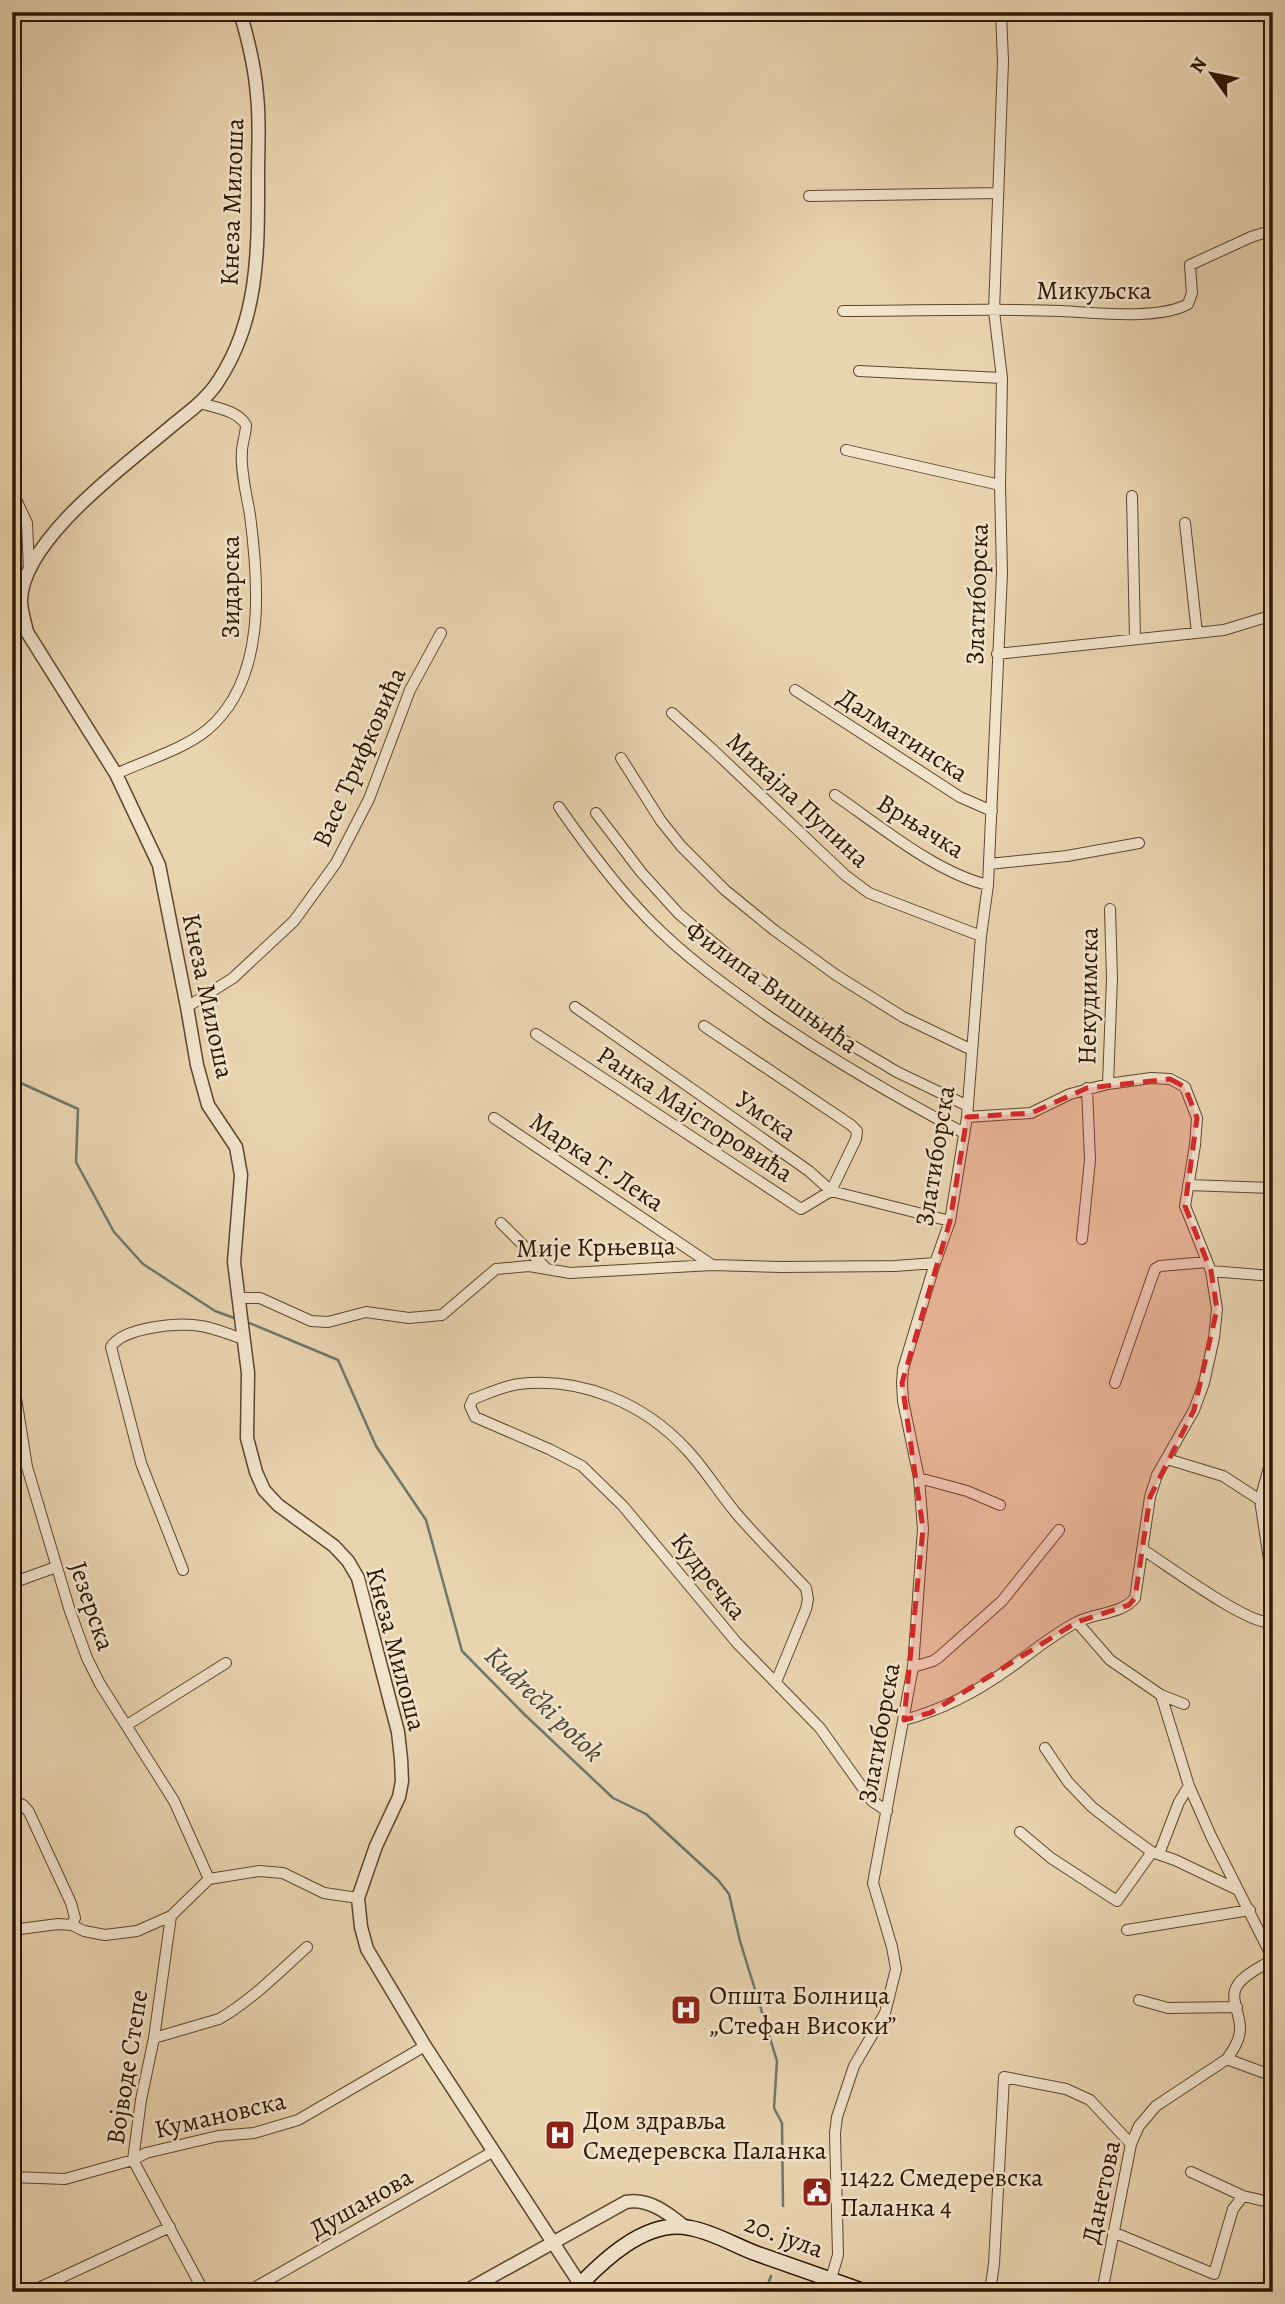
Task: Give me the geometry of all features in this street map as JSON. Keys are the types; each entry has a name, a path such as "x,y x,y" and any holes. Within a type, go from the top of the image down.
{"main road":[{"name":"20. јула","path":"685,2227 829,2286 866,2292"},
{"path":"577,2288 607,2260 647,2234 662,2228 685,2227"}],"street":[{"name":"Кнеза Милоша","path":"240,12 250,45 257,96 258,257 250,307 231,358 219,381 200,403 89,496 58,527 29,570 21,600 27,632 116,774 159,865 197,1065 208,1105 236,1147 240,1165 234,1262 248,1373 247,1438 256,1472 264,1490 278,1506 334,1546 348,1560 358,1578 398,1732 402,1781 399,1797 376,1846 358,1898 367,1949 425,2046 554,2242 577,2288"},
{"name":"Златиборска","path":"829,2286 838,2255 835,2133 837,2117 854,2066 885,2013 896,1969 873,1883 913,1667 923,1529 919,1478 901,1383 935,1263 950,1221 968,1112 981,936 988,885 1002,573 1002,378 994,312 1003,61 1001,12"},
{"path":"809,196 997,193"},
{"name":"Микуљска","path":"994,312 1063,311 1102,315 1177,311 1188,304 1192,293 1190,265 1273,230"},
{"path":"843,311 994,312"},
{"path":"859,370 1002,378"},
{"name":"Зидарска","path":"116,774 189,742 207,730 221,716 241,685 250,659 255,629 254,545 242,452 246,425 242,417 236,414 200,403"},
{"path":"846,450 1000,485"},
{"path":"12,491 27,523 29,570"},
{"path":"1132,495 1135,639"},
{"path":"1185,523 1197,633"},
{"path":"997,653 1224,630 1273,615"},
{"name":"Васе Трифковића","path":"187,1007 233,978 294,921 336,863 369,799 410,690 441,632"},
{"name":"Далматинска","path":"795,690 960,797 992,811"},
{"name":"Михајла Пупина","path":"672,713 861,887 981,936"},
{"path":"621,758 661,821 681,846 725,890 836,975 903,1017 972,1050"},
{"name":"Врњачка","path":"835,795 914,849 969,880 988,885"},
{"name":"Филипа Вишњића","path":"559,807 585,845 649,920 697,964 733,992 841,1065 964,1133"},
{"path":"596,813 641,872 679,914 739,964 840,1038 968,1112 1031,1113 1087,1088 1170,1079 1185,1087 1197,1118 1185,1206 1209,1267 1217,1309 1214,1338 1195,1410 1157,1475 1150,1497 1135,1598 1129,1605 1077,1622 965,1696 930,1713 904,1720"},
{"path":"989,864 1068,856 1139,843"},
{"name":"Некудимска","path":"1108,1084 1110,909"},
{"name":"Умска","path":"575,1007 809,1171 831,1191 950,1221"},
{"path":"704,1026 857,1131 856,1139 831,1191"},
{"name":"Ранка Мајсторовића","path":"536,1034 801,1209 831,1191"},
{"path":"1082,1239 1090,1160 1087,1088"},
{"name":"Марка Т. Лека","path":"494,1118 712,1265"},
{"path":"1188,1185 1273,1188"},
{"path":"500,1223 545,1268"},
{"name":"Мије Крњевца","path":"239,1298 260,1298 311,1321 328,1322 366,1312 409,1318 442,1315 496,1269 529,1266 570,1273 712,1265 819,1267 935,1263"},
{"path":"1115,1383 1155,1269 1160,1266 1209,1267 1273,1276"},
{"name":"Језерска","path":"12,1320 16,1333 16,1398 27,1467 56,1567 87,1658 100,1684 174,1801 209,1879"},
{"path":"183,1570 141,1463 111,1347 125,1334 162,1327 200,1325 243,1333"},
{"name":"Кудречка","path":"776,1682 808,1599 806,1588 737,1513 687,1450 652,1417 623,1401 582,1388 554,1383 516,1384 473,1399 470,1406 475,1417 582,1466 623,1506 737,1643 820,1728 872,1801 887,1811"},
{"path":"1273,1453 1260,1500 1273,1586"},
{"path":"1167,1459 1223,1476 1260,1500"},
{"path":"919,1478 967,1491 1000,1505"},
{"path":"913,1667 939,1657 1002,1601 1059,1530"},
{"path":"1142,1549 1234,1609 1260,1622 1270,1625 1273,1608"},
{"path":"12,1583 56,1567"},
{"path":"1077,1622 1110,1660 1161,1695 1184,1704"},
{"path":"127,1725 226,1663"},
{"path":"1161,1695 1189,1786 1273,1959 1241,1980 1235,1988 1234,1996 1241,2030 1227,2059 1273,2076"},
{"path":"1045,1748 1069,1782 1093,1807 1156,1853 1237,1889"},
{"path":"1020,1832 1051,1858 1117,1901 1156,1853 1189,1786"},
{"path":"12,1800 23,1805 29,1812 71,1903 75,1918 72,1925"},
{"path":"12,1930 58,1924 72,1925 105,1936 137,1931 172,1916 209,1879 259,1871 283,1873 324,1893 358,1898"},
{"path":"1127,1930 1250,1910"},
{"name":"Војводе Степе","path":"172,1916 133,2160 204,2292"},
{"path":"154,2038 228,2014 245,2003 306,1947"},
{"path":"1139,2000 1168,2008 1237,2007"},
{"name":"Кумановска","path":"12,2177 65,2179 133,2160 146,2153 218,2136 254,2133 298,2120 425,2046"},
{"name":"Данетова","path":"1102,2292 1131,2144 1139,2126 1156,2106 1227,2059"},
{"path":"990,2292 994,2264 1004,2077 1066,2089 1090,2100 1131,2144"},
{"name":"Душанова","path":"247,2292 494,2151"},
{"path":"1191,2172 1242,2196 1273,2203"},
{"path":"1113,2232 1214,2274 1233,2209 1242,2196"},
{"path":"464,2292 616,2206 631,2201 662,2210 685,2227"},
{"path":"30,2292 170,2227"}],"highlighted area":[{"path":"1170,1079 1185,1087 1197,1118 1185,1206 1211,1271 1217,1309 1194,1410 1150,1497 1135,1598 1129,1605 1077,1622 930,1713 904,1720 923,1529 902,1383 950,1221 967,1117 1031,1113 1087,1088"}],"waterway":[{"name":"Kudrečki potok","path":"12,1079 78,1109 76,1162 114,1232 143,1264 215,1311 237,1319"},
{"name":"Kudrečki potok","path":"247,1322 338,1360 376,1446 426,1520 462,1651 613,1798 646,1814 718,1880 729,1894 740,1941 777,2061 774,2108 782,2123 783,2206"},
{"name":"Kudrečki potok","path":"765,2292 771,2276"}],"place":[{"name":"Општа Болница „Стефан Високи”","path":"686,2010"},
{"name":"Дом здравља Смедеревска Паланка","path":"560,2135"},
{"name":"11422 Смедеревска Паланка 4","path":"817,2192"}]}
